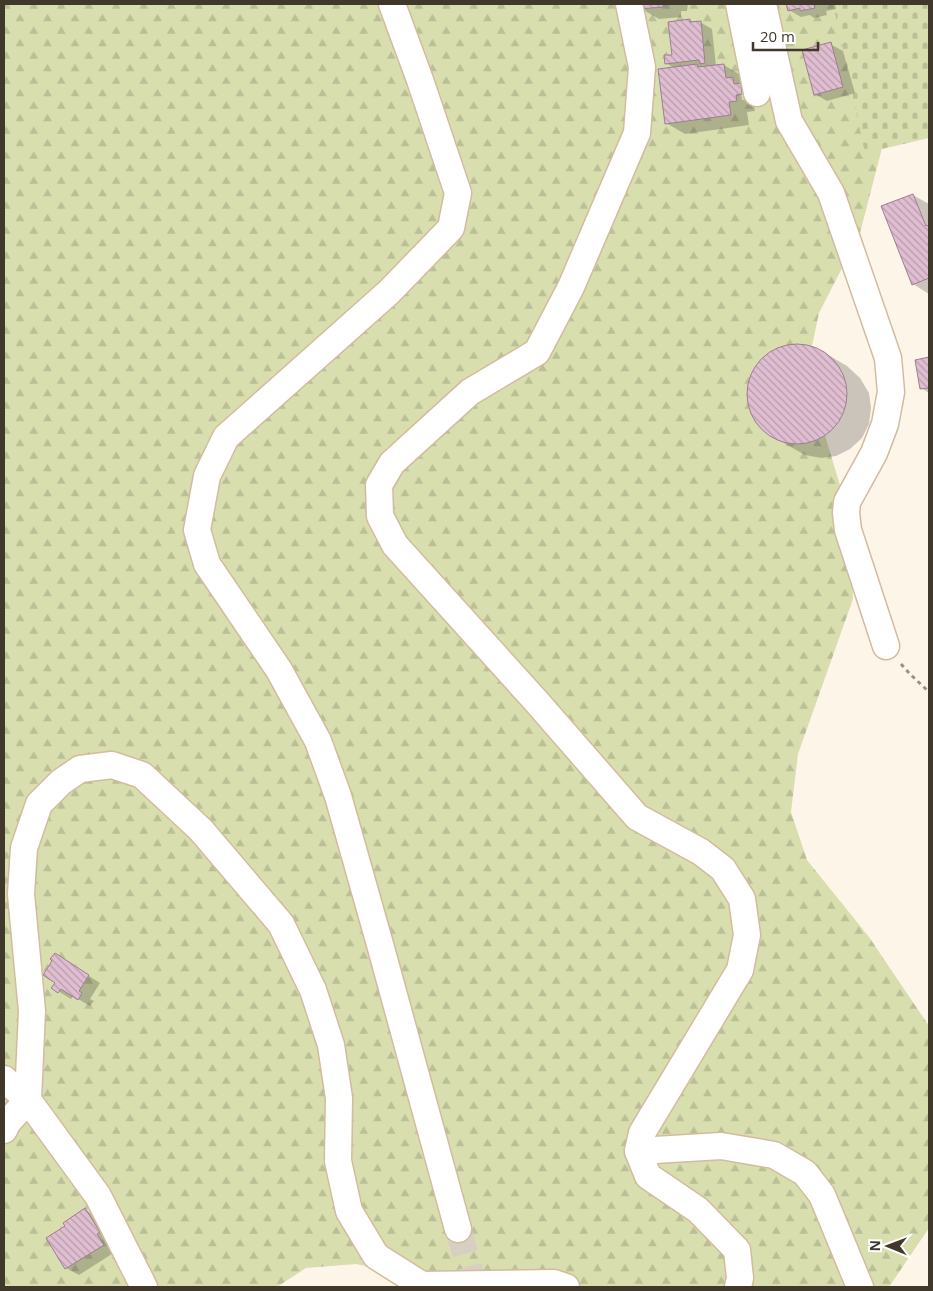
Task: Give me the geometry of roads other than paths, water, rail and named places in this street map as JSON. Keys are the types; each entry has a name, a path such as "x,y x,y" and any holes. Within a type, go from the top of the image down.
{"street":[{"path":"392,4 458,193 451,228 389,292 226,437 207,476 197,530 207,564 279,670 318,740 338,796 382,948 458,1229"},
{"path":"629,4 642,67 636,133 572,287 537,352 470,392 392,462 379,485 380,516 395,545 536,701 636,817 701,852 723,869 742,899 747,935 740,970 642,1134 638,1151 648,1176 698,1210 738,1250 740,1278 738,1287"},
{"path":"739,4 757,93"},
{"path":"763,4 789,121 831,193 888,358 891,392 885,424 874,453 847,502 846,513 848,530 886,646"},
{"path":"4,1130 8,1122 28,1100 32,1011 21,894 24,848 39,804 61,782 80,769 112,765 142,775 162,793 201,830 281,924 313,990 332,1045 339,1098 338,1161 349,1211 376,1256 422,1284 554,1282 566,1287"},
{"path":"4,1079 28,1100 98,1196 144,1287"},
{"path":"638,1151 721,1146 774,1155 805,1173 822,1195 860,1287"}],"tunnel":[{"path":"458,1229 475,1287"}]}
